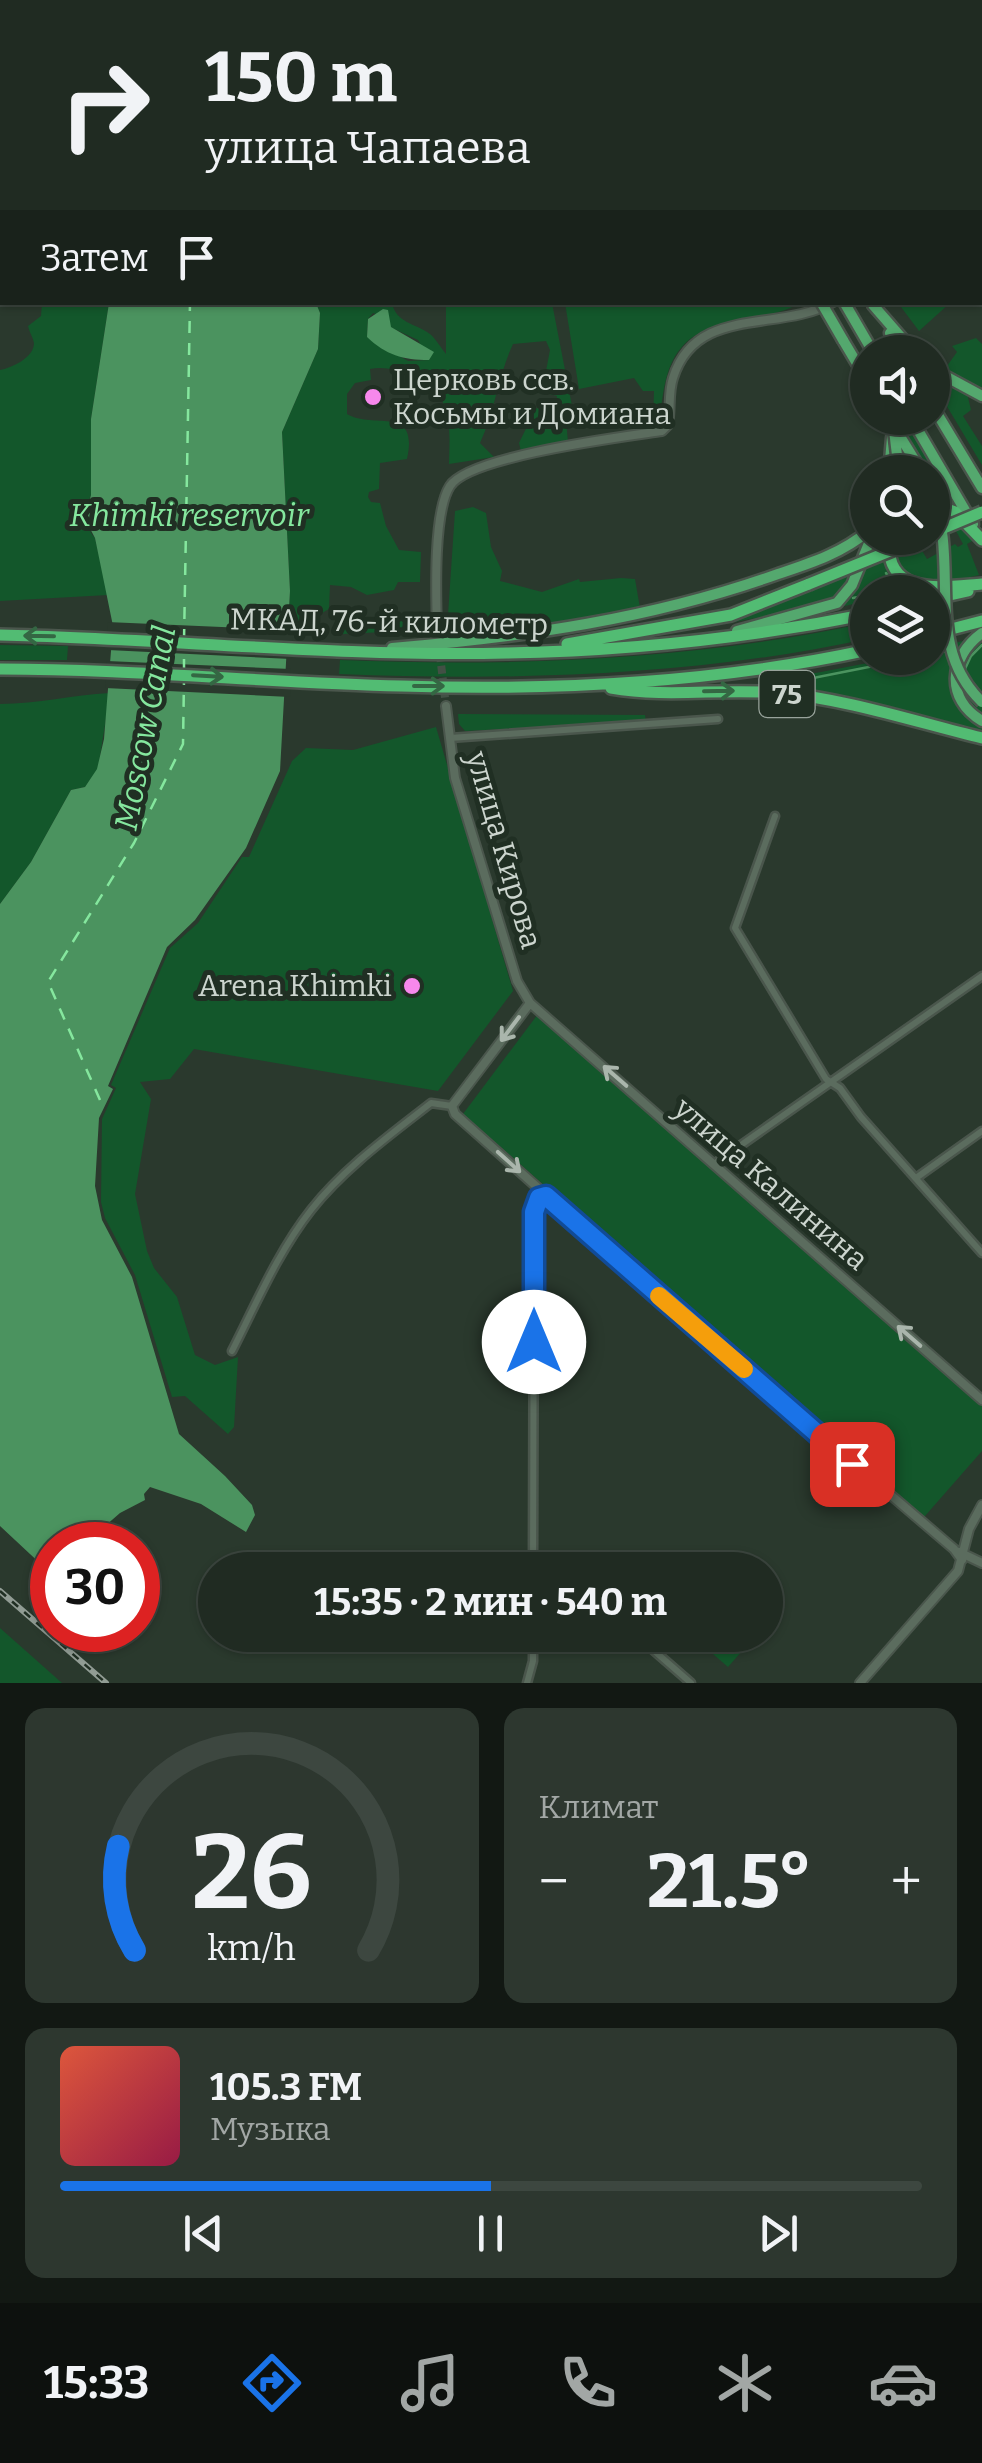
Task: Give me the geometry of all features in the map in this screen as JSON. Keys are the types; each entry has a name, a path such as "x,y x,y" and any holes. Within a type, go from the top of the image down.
{"highway":[{"path":"950,510 982,540"},
{"path":"950,525 982,512"},
{"path":"504,654 731,615 880,555"},
{"path":"891,555 898,573 917,586 982,586"},
{"path":"950,594 982,586"},
{"name":"МКАД, 76-й километр","path":"0,635 504,654 698,641 850,617"},
{"path":"950,629 982,621"},
{"path":"587,684 748,672 850,653"},
{"name":"МКАД, 76-й километр","path":"0,669 75,669 402,686 587,684"},
{"name":"75","path":"587,684 638,693 796,694 982,738"}],"main road":[{"path":"822,305 850,352"},
{"path":"846,305 863,335"},
{"path":"873,305 891,335"},
{"path":"873,305 899,335"},
{"path":"950,379 982,396"},
{"path":"920,435 982,540"},
{"path":"950,435 982,488"},
{"path":"361,651 521,635 618,620 725,593 850,545"},
{"path":"698,641 837,603 852,585 862,555"},
{"path":"945,555 947,639 957,671 982,702"},
{"path":"982,633 960,656 955,680 961,702 982,721"}],"street":[{"path":"437,630 441,510 448,488 458,477 474,467 665,429 670,421 672,380 684,356 698,340 722,328 805,313 825,305"},
{"name":"улица Кирова","path":"446,706 456,778 517,981 530,1002"},
{"path":"450,738 718,719"},
{"path":"775,816 735,928 826,1079 982,1253"},
{"path":"714,1164 982,976"},
{"path":"452,1106 530,1002"},
{"name":"улица Калинина","path":"530,1002 982,1400"},
{"path":"232,1351 278,1264 320,1199 431,1103 452,1106"},
{"path":"452,1106 456,1114 546,1196 954,1550 982,1563"},
{"path":"916,1178 982,1130"},
{"path":"533,1552 534,1222 537,1201 546,1196"},
{"path":"860,1683 958,1571 969,1529 982,1505"},
{"path":"527,1683 534,1652"},
{"path":"655,1652 691,1683"}],"shaded area":[{"path":"42,305 109,305 91,419 91,495 87,517 108,595 0,601 0,370 16,365 30,353 34,343 28,326 41,316"},
{"path":"317,305 393,305 407,322 430,334 446,354 446,305 552,305 572,406 565,408 568,442 521,451 519,443 536,408 554,412 557,396 542,392 550,350 546,341 513,344 480,443 494,457 449,464 449,423 435,390 405,373 370,369 371,380 355,383 347,394 347,414 392,422 406,431 407,459 380,463 379,489 369,492 368,497 371,502 380,503 386,526 399,550 421,552 420,582 398,582 394,590 367,595 351,587 330,585 329,609 315,617 306,634 288,634 290,591 282,432 318,349","holes":["373,313 389,319 390,327 418,340 429,360 408,361 367,337 368,319"]},
{"path":"565,305 796,305 781,312 724,323 690,339 672,363 660,423 653,425 654,391 643,391 634,378 579,389"},
{"path":"900,305 948,305 919,331"},
{"path":"976,338 982,344 982,390 956,379 950,372 950,362 957,352 952,346"},
{"path":"950,383 967,393 971,410 963,416 982,446 982,465 950,411"},
{"path":"901,435 915,435 928,455 902,455"},
{"path":"950,492 961,510 950,506"},
{"path":"473,507 486,513 491,547 502,571 500,581 542,592 579,579 635,579 640,608 537,628 450,633 455,511"},
{"path":"950,514 974,540 967,544 979,575 950,580 950,575 912,575 897,565 896,555 925,555 927,559 950,555 950,547 963,544 956,531 950,532"},
{"path":"869,555 888,555 904,575 861,575"},
{"path":"857,571 850,575 840,596 820,606 691,630 763,610"},
{"path":"342,618 427,622 428,630 342,634"},
{"path":"850,626 850,642 671,668 538,676 339,674 340,660 473,662 605,658 802,636"},
{"path":"982,639 982,717 966,698 961,678 966,658"},
{"path":"967,640 958,651 950,675 950,644"},
{"path":"0,645 68,646 67,660 0,660"},
{"path":"850,666 850,675 950,675 954,699 970,719 982,726 982,731 803,690 742,687"},
{"path":"110,693 98,769 85,787 71,790 31,862 0,904 0,704"},
{"path":"458,714 645,715 646,722 465,731"},
{"path":"436,727 513,991 438,1091 194,1049 170,1079 140,1082 151,1099 135,1194 147,1251 154,1268 177,1297 195,1355 215,1365 238,1357 234,1427 228,1434 185,1396 172,1397 135,1275 105,1218 101,1202 102,1119 116,1088 111,1085 170,948 198,923 242,857 249,857 292,761 306,748 353,750"},
{"path":"538,1014 982,1405 982,1451 925,1516 463,1114"},
{"path":"0,1628 62,1683 0,1683"},
{"path":"711,1652 741,1652 728,1667"}],"water":[{"name":"Khimki reservoir","path":"109,305 317,305 318,349 282,432 290,591 280,771 246,848 195,920 167,947 108,1086 113,1089 99,1118 95,1186 102,1220 132,1277 179,1434 225,1476 252,1505 255,1515 246,1532 201,1504 150,1487 144,1494 145,1500 110,1522 30,1522 30,1554 0,1526 0,904 31,862 71,790 85,787 97,769 104,739 113,626 95,538 85,519 91,495 91,419"},
{"path":"388,310 391,327 434,352 429,360 395,355 367,337 368,319"}],"pier":[{"path":"107,622 293,630 291,659 108,650"},
{"path":"107,661 291,669 290,697 105,688"}],"waterway":[{"path":"964,671 982,645"},
{"path":"798,681 850,671"}],"ferry route":[{"path":"184,641 190,305"},
{"path":"184,649 184,671"},
{"path":"100,1100 48,982 134,843 183,744 184,679"}],"tunnel":[{"path":"437,630 446,706"}],"railway":[{"path":"0,1591 106,1683"}],"slow traffic":[{"path":"659,1296 744,1369"}],"place":[{"name":"Церковь ссв. Косьмы и Домиана","path":"373,397"},
{"name":"Arena Khimki","path":"412,986"}],"route":[{"path":"534,1342 534,1212 539,1198 546,1196 852,1464"}],"water label":[{"name":"Moscow Canal","path":"145,728"}]}
